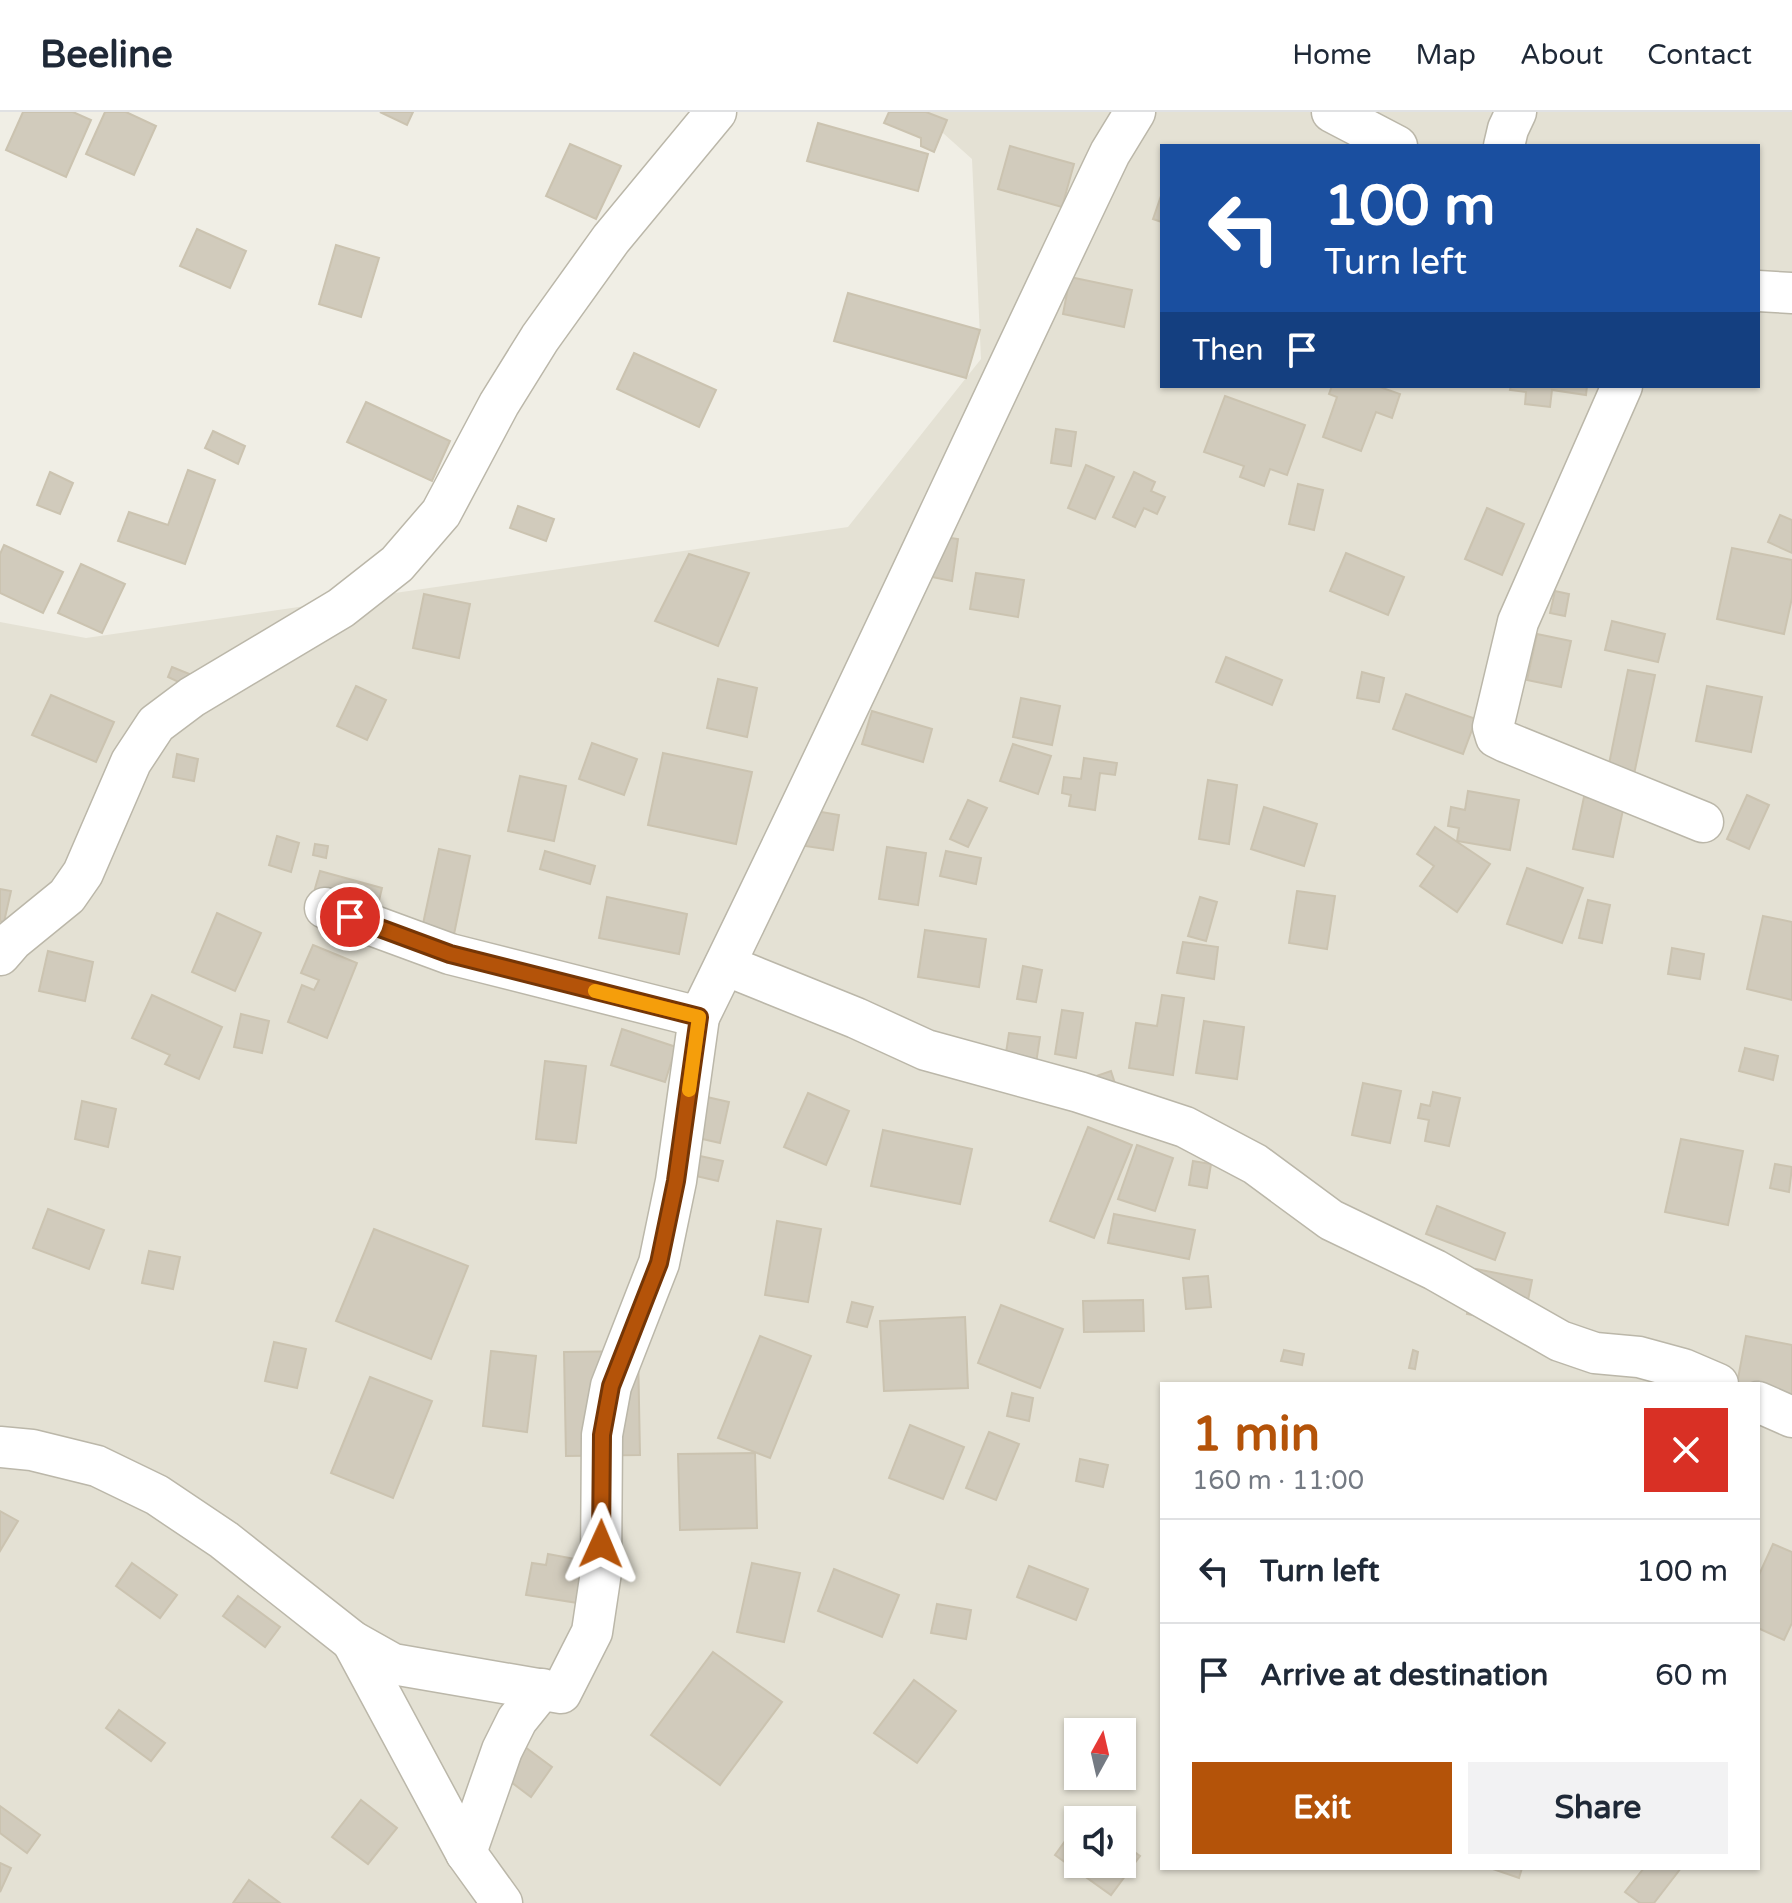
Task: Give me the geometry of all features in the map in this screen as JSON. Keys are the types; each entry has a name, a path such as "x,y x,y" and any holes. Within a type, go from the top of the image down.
{"street":[{"path":"0,955 13,940 67,896 83,873 131,762 156,724 192,697 341,608 397,564 441,513 499,404 540,338 611,239 716,112"},
{"path":"0,1447 32,1450 97,1466 157,1495 224,1540 352,1641 393,1664 561,1693 592,1632 601,1572 602,1435 611,1386 659,1263 676,1181 699,1017 787,839 979,424 1110,153 1135,112"},
{"path":"1332,112 1393,144"},
{"path":"1504,144 1516,112"},
{"path":"1760,291 1792,293"},
{"path":"1621,388 1518,622 1493,727 1496,737 1506,742 1703,822"},
{"path":"325,908 450,954 699,1017"},
{"path":"725,965 926,1050 1079,1092 1185,1127 1255,1164 1331,1220 1435,1270 1560,1341 1595,1353 1639,1357 1669,1365 1713,1382"},
{"path":"1760,1403 1792,1417"},
{"path":"352,1641 466,1853 502,1903"},
{"path":"466,1853 502,1750 517,1720 542,1689"}],"shaded area":[{"path":"915,112 1792,112 1792,1903 0,1903 0,622 86,638 848,527 981,359 972,159"}],"building":[{"path":"23,112 73,112 91,120 66,177 6,150"},
{"path":"105,112 126,112 156,126 134,175 86,154"},
{"path":"380,112 413,112 407,125"},
{"path":"889,112 926,112 947,120 934,152 921,146 921,138 884,123"},
{"path":"818,123 928,154 918,191 807,161"},
{"path":"570,144 621,166 596,219 546,196"},
{"path":"1010,146 1074,164 1062,207 998,189"},
{"path":"1160,199 1160,221 1153,219"},
{"path":"197,229 246,251 230,288 180,266"},
{"path":"336,245 379,258 361,317 319,304"},
{"path":"1070,277 1132,290 1124,327 1063,314"},
{"path":"848,293 980,330 966,378 834,341"},
{"path":"634,353 716,390 699,427 617,389"},
{"path":"1331,388 1383,388 1400,394 1392,418 1376,412 1361,451 1323,437 1337,397 1329,394"},
{"path":"1587,388 1586,395 1552,390 1550,407 1525,404 1526,392 1510,390"},
{"path":"1225,396 1305,425 1287,475 1270,469 1264,486 1240,477 1244,466 1204,452"},
{"path":"366,402 450,441 432,481 347,442"},
{"path":"1056,429 1076,432 1071,466 1051,463"},
{"path":"213,431 245,446 238,464 205,448"},
{"path":"1086,465 1114,477 1095,519 1068,508"},
{"path":"188,470 215,480 185,564 118,541 129,512 168,525"},
{"path":"50,472 73,483 60,514 37,505"},
{"path":"1134,472 1155,482 1151,491 1165,497 1157,514 1144,508 1135,527 1113,517"},
{"path":"1298,484 1323,490 1314,530 1289,524"},
{"path":"518,506 554,519 546,541 510,528"},
{"path":"1487,508 1524,524 1502,575 1465,559"},
{"path":"1780,515 1792,520 1792,553 1768,542"},
{"path":"938,536 958,539 952,581 932,577"},
{"path":"4,545 63,572 43,613 0,593 0,554"},
{"path":"1732,548 1792,560 1792,598 1784,634 1717,619"},
{"path":"1346,553 1404,577 1388,615 1330,591"},
{"path":"689,554 749,573 718,646 655,621"},
{"path":"81,564 125,584 102,633 58,613"},
{"path":"976,573 1024,580 1018,617 970,609"},
{"path":"1555,591 1569,594 1565,616 1550,613"},
{"path":"424,594 470,604 459,658 413,648"},
{"path":"1612,621 1665,634 1658,662 1605,650"},
{"path":"1537,634 1571,641 1561,687 1527,680"},
{"path":"1226,657 1282,680 1272,705 1216,682"},
{"path":"172,667 192,675 187,686 168,677"},
{"path":"1628,670 1655,675 1633,779 1607,774"},
{"path":"1362,672 1384,678 1379,702 1357,698"},
{"path":"718,679 757,688 747,737 707,728"},
{"path":"356,686 386,700 367,740 337,726"},
{"path":"1707,686 1762,697 1751,752 1696,741"},
{"path":"1406,694 1476,719 1463,754 1393,729"},
{"path":"51,695 114,722 96,762 32,735"},
{"path":"1021,698 1060,706 1052,745 1013,737"},
{"path":"872,711 932,729 923,762 862,744"},
{"path":"592,743 637,759 624,795 579,779"},
{"path":"1013,744 1051,756 1038,794 1000,781"},
{"path":"663,753 752,772 736,844 648,825"},
{"path":"177,754 198,759 194,781 173,777"},
{"path":"1084,758 1117,763 1115,775 1100,773 1095,810 1069,806 1071,795 1062,793 1064,777 1081,779"},
{"path":"520,776 566,786 554,841 508,831"},
{"path":"1208,780 1237,785 1229,844 1199,839"},
{"path":"1468,791 1519,800 1510,850 1457,841 1459,828 1448,826 1451,807 1465,810"},
{"path":"1747,795 1769,805 1749,849 1727,839"},
{"path":"1584,797 1624,805 1613,857 1573,849"},
{"path":"968,800 987,808 968,847 950,839"},
{"path":"1264,807 1317,824 1304,866 1251,849"},
{"path":"810,810 839,815 833,850 805,846"},
{"path":"1435,827 1490,864 1457,912 1420,886 1434,866 1417,854"},
{"path":"277,836 299,843 291,872 269,865"},
{"path":"315,844 328,846 326,858 313,855"},
{"path":"887,847 926,853 918,905 879,899"},
{"path":"439,849 470,856 452,944 420,938"},
{"path":"545,851 595,866 590,884 540,869"},
{"path":"946,851 981,858 976,884 940,876"},
{"path":"1527,868 1583,888 1562,943 1507,924"},
{"path":"320,871 382,888 375,917 312,899"},
{"path":"0,889 11,891 4,922 0,921"},
{"path":"1297,891 1335,896 1327,949 1289,943"},
{"path":"607,897 687,914 679,954 599,938"},
{"path":"1200,897 1217,902 1206,941 1188,936"},
{"path":"1588,900 1610,905 1602,943 1579,938"},
{"path":"217,913 261,933 235,991 192,972"},
{"path":"1763,916 1792,922 1792,1000 1747,989"},
{"path":"925,930 986,939 979,987 918,977"},
{"path":"1183,942 1218,947 1214,979 1177,973"},
{"path":"313,945 357,963 327,1038 288,1022 302,985 314,990 319,980 301,973"},
{"path":"1672,948 1704,954 1700,979 1668,974"},
{"path":"48,951 93,962 85,1001 39,991"},
{"path":"1023,966 1042,970 1036,1002 1017,999"},
{"path":"152,995 222,1027 199,1079 165,1064 170,1055 132,1038"},
{"path":"1162,995 1184,998 1173,1075 1129,1068 1136,1023 1157,1026"},
{"path":"1062,1010 1083,1013 1076,1058 1055,1054"},
{"path":"241,1014 269,1021 262,1053 234,1047"},
{"path":"1204,1021 1244,1027 1237,1079 1196,1073"},
{"path":"622,1029 676,1047 665,1082 611,1065"},
{"path":"1009,1033 1040,1037 1035,1070 1004,1066"},
{"path":"1745,1048 1778,1056 1773,1080 1739,1071"},
{"path":"545,1061 586,1066 576,1143 536,1139"},
{"path":"1111,1071 1118,1093 1104,1098 1096,1076"},
{"path":"1363,1083 1401,1091 1390,1143 1352,1135"},
{"path":"1433,1092 1460,1098 1449,1146 1425,1141 1429,1120 1418,1118 1421,1104 1430,1106"},
{"path":"808,1093 849,1111 826,1165 784,1147"},
{"path":"707,1097 729,1102 720,1143 698,1138"},
{"path":"82,1101 116,1109 108,1147 75,1139"},
{"path":"1088,1127 1132,1145 1094,1238 1050,1221"},
{"path":"883,1130 972,1149 960,1204 871,1186"},
{"path":"1681,1139 1743,1151 1728,1225 1665,1212"},
{"path":"1137,1145 1173,1158 1155,1211 1118,1199"},
{"path":"700,1156 723,1161 718,1181 696,1176"},
{"path":"1193,1161 1211,1164 1207,1188 1189,1185"},
{"path":"1775,1164 1792,1167 1789,1192 1770,1188"},
{"path":"1437,1206 1505,1233 1495,1260 1426,1234"},
{"path":"48,1209 104,1230 89,1269 33,1248"},
{"path":"1114,1214 1195,1230 1189,1259 1108,1243"},
{"path":"777,1221 821,1229 808,1302 765,1295"},
{"path":"374,1229 468,1266 431,1359 336,1321"},
{"path":"149,1251 180,1257 173,1289 142,1283"},
{"path":"1476,1269 1532,1280 1523,1325 1467,1314"},
{"path":"1208,1276 1211,1307 1186,1309 1183,1278"},
{"path":"1143,1300 1144,1331 1084,1332 1083,1301"},
{"path":"852,1302 873,1307 867,1327 847,1322"},
{"path":"1001,1305 1063,1329 1040,1388 978,1363"},
{"path":"965,1317 968,1388 884,1391 880,1321"},
{"path":"760,1336 811,1356 770,1458 718,1438"},
{"path":"1746,1336 1792,1345 1792,1396 1760,1385 1760,1382 1737,1382"},
{"path":"274,1342 306,1349 297,1388 265,1381"},
{"path":"1284,1350 1304,1354 1302,1365 1281,1361"},
{"path":"1413,1350 1418,1352 1415,1369 1409,1368"},
{"path":"491,1351 536,1356 527,1432 483,1426"},
{"path":"638,1351 640,1455 566,1456 564,1352"},
{"path":"370,1377 432,1401 393,1498 331,1473"},
{"path":"1012,1393 1033,1398 1029,1421 1007,1416"},
{"path":"910,1425 964,1447 943,1499 889,1478"},
{"path":"989,1432 1019,1444 996,1500 966,1488"},
{"path":"755,1453 757,1528 680,1530 678,1454"},
{"path":"1080,1459 1108,1465 1103,1487 1076,1481"},
{"path":"0,1511 18,1521 0,1551"},
{"path":"1773,1544 1792,1552 1792,1623 1784,1640 1760,1629 1760,1573"},
{"path":"548,1554 586,1561 578,1603 526,1595 532,1563 546,1565"},
{"path":"132,1563 177,1595 160,1618 116,1586"},
{"path":"752,1563 800,1573 784,1642 737,1632"},
{"path":"1029,1566 1088,1589 1076,1620 1017,1597"},
{"path":"834,1569 899,1595 882,1637 818,1611"},
{"path":"238,1596 280,1627 265,1647 223,1616"},
{"path":"937,1604 971,1610 966,1639 931,1633"},
{"path":"713,1652 782,1702 720,1785 651,1735"},
{"path":"914,1680 956,1711 917,1763 874,1733"},
{"path":"119,1710 165,1743 151,1761 106,1728"},
{"path":"521,1744 552,1767 531,1797 499,1773"},
{"path":"361,1800 397,1828 368,1864 332,1837"},
{"path":"0,1806 40,1835 27,1853 0,1833"},
{"path":"1064,1842 1064,1861 1055,1855"},
{"path":"0,1863 11,1868 0,1892"},
{"path":"1496,1870 1521,1870 1519,1878"},
{"path":"1642,1870 1679,1870 1654,1903 1640,1903 1625,1892"},
{"path":"1087,1878 1124,1878 1111,1895"},
{"path":"249,1880 280,1903 233,1903"}],"slow traffic":[{"path":"595,991 699,1017 689,1090"}],"route":[{"path":"350,917 450,954 699,1017 676,1181 659,1263 611,1386 602,1435 601,1544"}]}
